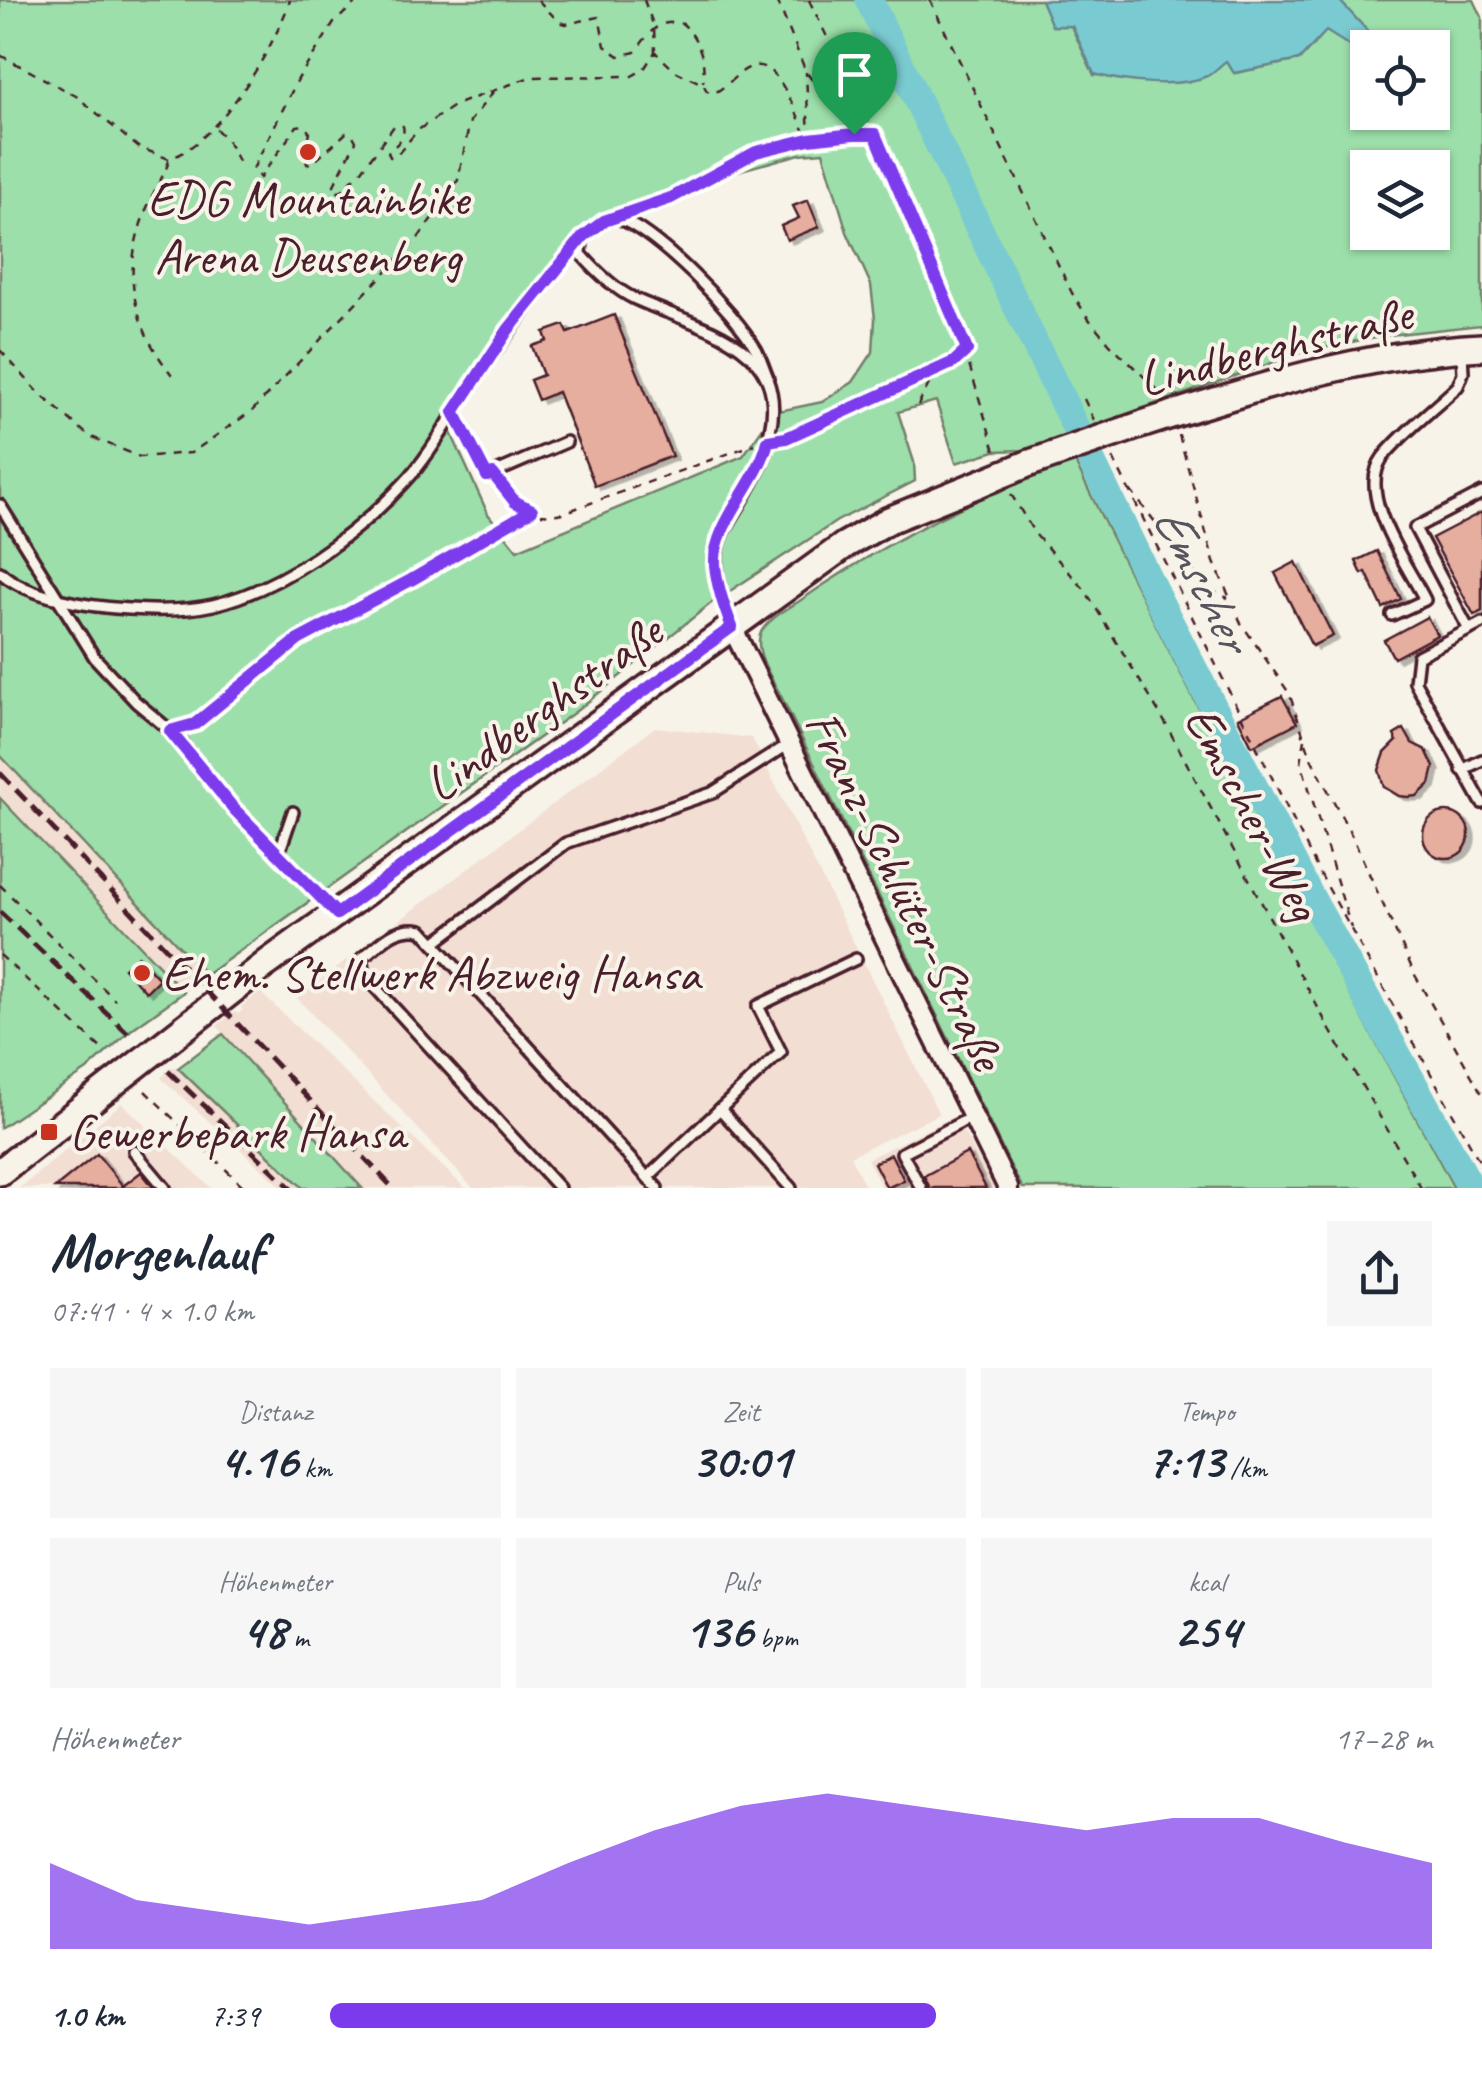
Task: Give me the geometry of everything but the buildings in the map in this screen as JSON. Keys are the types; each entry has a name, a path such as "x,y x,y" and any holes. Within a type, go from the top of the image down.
{"main road":[{"name":"Lindberghstraße","path":"0,1172 266,964 860,536 947,495 1142,424 1305,374 1386,356 1472,348"}],"street":[{"name":"Franz-Schlüter-Straße","path":"732,627 1008,1188"}],"lane":[{"path":"0,572 20,589 109,608 159,611 213,605 263,587 311,560 406,482 508,330 583,237 616,217 648,237 690,272 756,349 768,378 774,412 764,460 728,522 714,561 732,627"},
{"path":"583,237 581,254 629,296 708,328 748,352 768,378"},
{"path":"1392,615 1424,600 1374,498 1372,483 1383,457 1458,386 1472,348"},
{"path":"454,412 487,476 566,442"},
{"path":"1469,630 1416,528 1482,493"},
{"path":"0,505 95,658 170,731 234,809 337,914"},
{"path":"1482,623 1418,656 1415,682 1482,803"},
{"path":"434,943 566,843 712,792 789,744"},
{"path":"1462,770 1482,760"},
{"path":"279,853 293,812"},
{"path":"559,1188 364,975 362,958 397,930 422,930 657,1188"},
{"path":"648,1178 781,1052 758,1006 856,960"},
{"path":"720,1109 792,1188"},
{"path":"921,1188 902,1153 972,1118"},
{"path":"134,1151 165,1188"}],"path":[{"path":"172,375 158,357 136,313 130,268 148,204 169,159 192,148 215,128 276,34 290,0"},
{"path":"358,0 334,23 298,79 252,169 260,178 297,126 304,125 310,133 304,150 307,164 346,133 352,134 356,141 334,185 335,192 340,192 362,170 394,126 404,130 402,138 388,152 390,157 397,155 432,119 455,105 530,78 632,76 656,52 654,27 644,0"},
{"path":"538,0 559,22 566,24 599,17 605,46 619,56 635,52 654,27 676,22 692,32 703,62 703,84 707,91 714,93 752,66 764,67 794,102 798,121 809,139"},
{"path":"777,0 806,72 854,134"},
{"path":"809,0 875,134 967,350 995,451"},
{"path":"930,0 1072,293 1110,344 1150,380"},
{"path":"656,52 675,70 703,84"},
{"path":"0,55 76,96 138,148 169,159"},
{"path":"806,72 809,139"},
{"path":"810,77 844,73"},
{"path":"0,350 42,395 89,436 140,457 190,452 252,411 420,236 458,180 470,121 494,91"},
{"path":"215,128 240,163"},
{"path":"616,217 671,198 756,152 809,139 875,134"},
{"path":"918,406 930,382 967,350"},
{"path":"493,474 515,502 544,517 612,496 742,446 786,438 954,362"},
{"path":"1084,398 1101,433"},
{"path":"1180,439 1199,517 1230,599 1289,693 1312,760 1353,838 1415,975 1482,1094"},
{"path":"1109,450 1307,848 1482,1166"},
{"name":"Emscher-Weg","path":"1006,484 1035,534 1086,590 1163,720 1330,1030 1421,1188"},
{"path":"1126,485 1208,589 1230,599"},
{"path":"170,731 195,724 298,640 532,510"},
{"path":"1305,738 1301,762 1354,934"},
{"path":"0,885 116,1000"},
{"path":"0,955 105,1052"},
{"path":"145,1091 246,1188"}],"shaded area":[{"path":"655,727 752,738 939,1114 850,1156 866,1188 473,1188 297,998"},
{"path":"0,755 206,975 184,992 0,798"},
{"path":"260,992 465,1188 363,1188 217,1026 235,1012 238,1014"},
{"path":"172,1067 178,1068 303,1188 283,1188 161,1078"},
{"path":"122,1103 211,1188 20,1188"},
{"path":"955,1116 994,1188 882,1188 867,1159"}],"green space":[{"path":"0,0 1041,0 1053,26 1071,26 1094,75 1208,75 1226,60 1235,73 1299,60 1326,31 1350,44 1350,130 1450,130 1450,30 1366,30 1339,0 1474,0 1482,17 1482,325 1380,336 1300,353 1024,450 995,451 956,463 936,401 898,412 914,462 915,481 837,521 710,604 575,712 206,975 0,755","holes":["823,152 847,232 871,285 875,319 873,352 853,382 822,402 774,412 743,456 517,550 488,514 447,424 583,237 615,209 712,178 800,154"]},
{"path":"1075,462 1213,736 1454,1188 1023,1188 1015,1175 766,668 759,643 762,630 778,615 899,539 1002,489"},
{"path":"0,798 184,992 132,1029 87,1070 0,1128"},
{"path":"223,1034 362,1188 303,1188 178,1068"}],"water":[{"path":"1041,0 1339,0 1366,30 1350,30 1350,46 1326,31 1299,60 1234,73 1226,61 1195,80 1150,83 1094,74 1072,26 1052,26"}],"waterway":[{"name":"Emscher","path":"869,0 1160,603 1308,892 1471,1188"}],"railway":[{"path":"0,773 393,1188"},
{"path":"0,912 128,1033"},
{"path":"168,1071 291,1188"}],"place":[{"name":"EDG Mountainbike Arena Deusenberg","path":"308,152"},
{"name":"Ehem. Stellwerk Abzweig Hansa","path":"142,973"},
{"name":"Gewerbepark Hansa","path":"49,1132"}],"route":[{"path":"854,134 875,134 967,350 954,362 786,438 768,441 764,460 728,522 714,561 732,627 337,914 234,809 170,731 195,724 298,640 532,510 515,502 493,474 487,476 454,412 508,330 583,237 604,221 671,198 756,152 809,139 854,134"}]}
